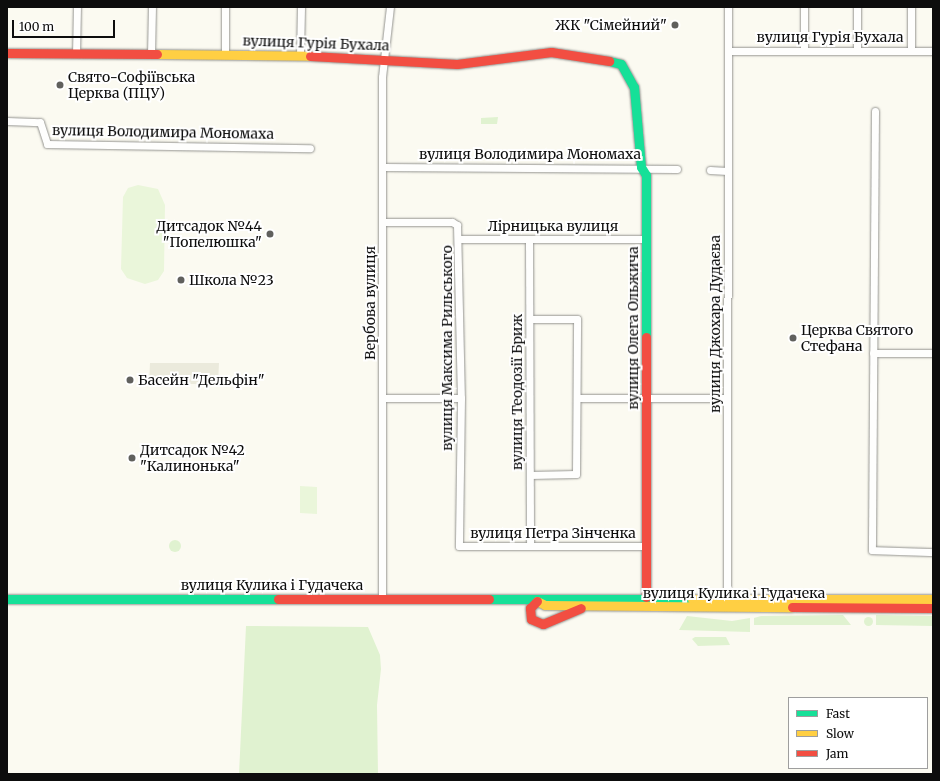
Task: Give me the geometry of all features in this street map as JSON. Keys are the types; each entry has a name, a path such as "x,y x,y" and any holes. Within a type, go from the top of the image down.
{"main road":[{"name":"вулиця Гурія Бухала","path":"7,53 300,55 384,58 458,64 551,52 593,56 621,64"},
{"name":"вулиця Олега Ольжича","path":"621,64 634,87 641,167 646,175 648,397 646,597"},
{"name":"вулиця Кулика і Гудачека","path":"7,599 537,601 545,598 646,597 933,599"},
{"name":"вулиця Кулика і Гудачека","path":"537,601 545,606 933,608"},
{"path":"537,601 530,608 531,619 542,624 584,606"}],"street":[{"path":"76,54 77,7"},
{"path":"151,54 152,7"},
{"path":"225,7 225,55"},
{"path":"300,7 300,55"},
{"name":"Вербова вулиця","path":"382,600 382,167 384,58 390,7"},
{"name":"вулиця Джохара Дудаєва","path":"727,598 728,7"},
{"path":"804,7 804,50"},
{"path":"857,7 857,51"},
{"path":"911,7 911,51"},
{"name":"вулиця Гурія Бухала","path":"728,51 933,51"},
{"path":"874,111 872,550 933,552"},
{"name":"вулиця Володимира Мономаха","path":"7,120 40,122 47,144 310,148"},
{"name":"вулиця Володимира Мономаха","path":"382,167 641,167 677,169"},
{"path":"710,170 727,171"},
{"name":"вулиця Максима Рильського","path":"383,222 452,222 457,225 459,239 461,398 459,546"},
{"name":"Лірницька вулиця","path":"459,239 647,239"},
{"name":"вулиця Теодозії Бриж","path":"529,240 531,319 530,544"},
{"path":"530,475 576,474 577,319 531,319"},
{"path":"873,353 933,353"},
{"path":"382,398 461,398"},
{"path":"576,398 727,398"},
{"name":"вулиця Петра Зінченка","path":"459,546 530,544 647,546"}],"green space":[{"path":"498,117 497,124 481,124 481,118"},
{"path":"138,185 158,189 165,205 164,271 158,280 145,284 127,278 121,269 123,197 128,188"},
{"path":"300,486 317,487 317,514 300,513"},
{"path":"173,540 177,540 181,546 177,552 173,552 169,548 169,544"},
{"path":"843,615 851,625 754,625 754,618 761,616"},
{"path":"876,615 933,616 933,626 876,625"},
{"path":"687,616 732,621 750,618 750,632 679,630"},
{"path":"868,616 873,621 868,626 863,621"},
{"path":"246,626 368,627 380,655 381,669 377,705 378,774 239,774"},
{"path":"695,637 726,637 730,645 698,646 692,639"}],"shaded area":[{"path":"150,363 219,363 218,384 149,384"}],"traffic: fast":[{"path":"609,61 621,64 634,87 641,167 646,175 646,337"},
{"path":"7,599 278,599"},
{"path":"489,599 692,599"}],"traffic: slow":[{"path":"157,54 310,56"},
{"path":"692,599 933,599"},
{"path":"537,601 545,605 792,607"}],"traffic: jam":[{"path":"310,56 457,64 551,52 609,61"},
{"path":"7,53 157,54"},
{"path":"646,337 646,597"},
{"path":"278,599 489,599"},
{"path":"537,601 530,608 531,619 543,624 581,608"},
{"path":"792,607 933,608"}],"place":[{"name":"ЖК \"Сімейний\"","path":"675,25"},
{"name":"Свято-Софіївська Церква (ПЦУ)","path":"60,85"},
{"name":"Дитсадок №44 \"Попелюшка\"","path":"270,234"},
{"name":"Школа №23","path":"181,280"},
{"name":"Церква Святого Стефана","path":"793,338"},
{"name":"Басейн \"Дельфін\"","path":"130,380"},
{"name":"Дитсадок №42 \"Калинонька\"","path":"132,458"}]}
